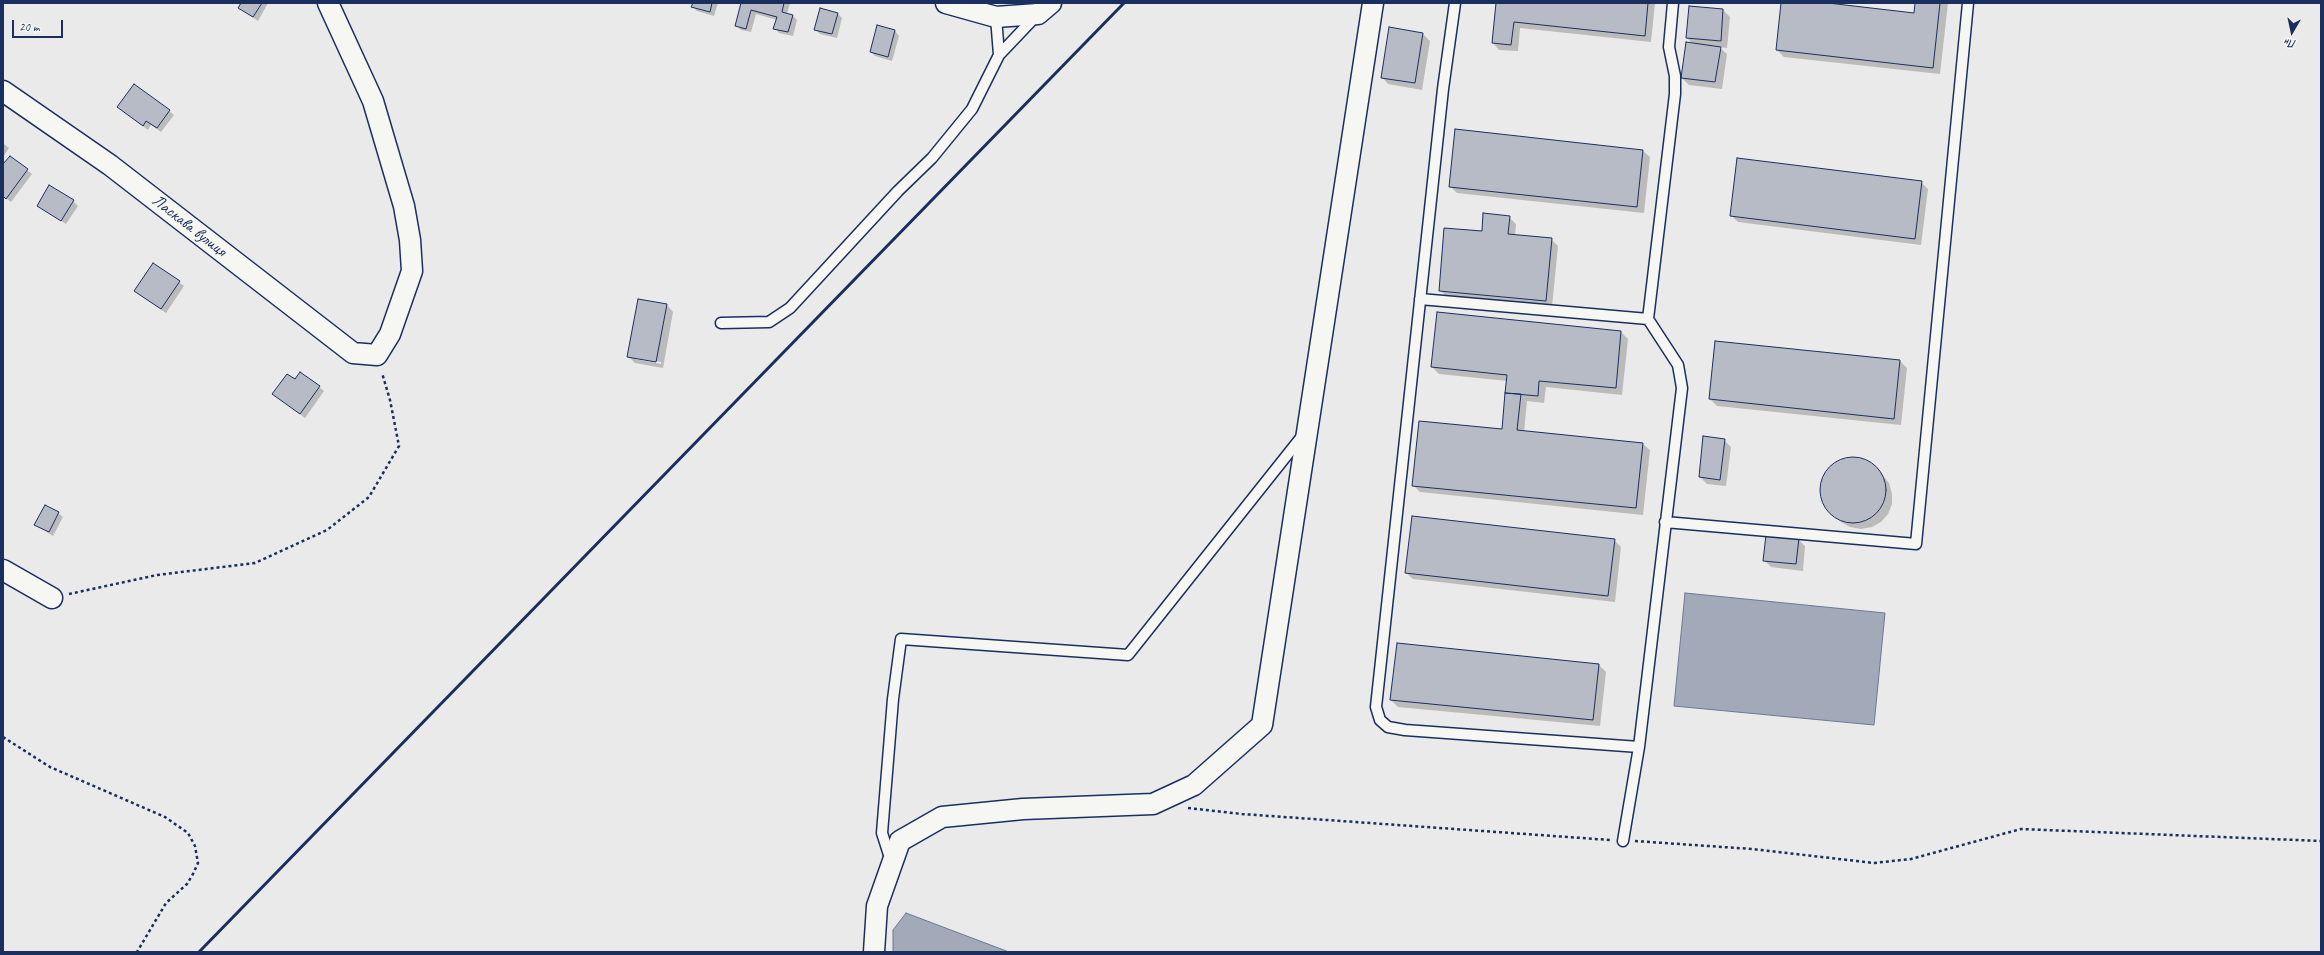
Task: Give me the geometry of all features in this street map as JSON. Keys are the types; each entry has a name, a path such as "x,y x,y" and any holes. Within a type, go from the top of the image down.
{"street":[{"path":"328,3 373,101 404,206 410,240 412,271 390,334 377,355"},
{"path":"946,3 996,17 1045,8"},
{"path":"874,952 878,906 900,841 942,817 1023,809 1152,804 1194,785 1262,725 1373,3"},
{"name":"Ласкава вулиця","path":"3,91 110,165 353,353 377,355"},
{"path":"3,570 52,598"}],"lane":[{"path":"1455,3 1443,89 1376,707 1380,720 1388,727 1405,730 1639,747"},
{"path":"1623,841 1639,747 1682,388 1678,365 1648,319 1675,94 1675,76 1669,47 1673,3"},
{"path":"1666,522 1916,544 1968,3"},
{"path":"721,323 770,322 790,308 932,158 972,109 999,54 1045,8"},
{"path":"996,17 999,54"},
{"path":"1420,299 1648,319"},
{"path":"892,864 882,833 893,699 901,639 1128,655 1308,428"}],"path":[{"path":"52,598 157,575 255,563 327,530 369,497 399,446 390,400 377,355"},
{"path":"3,737 50,767 165,817 188,833 195,846 198,863 187,884 166,903 137,952"},
{"path":"1182,807 1242,814 1752,849 1874,863 1911,859 2021,829 2321,841"}],"water":[{"path":"1685,593 1885,613 1874,725 1674,706"},
{"path":"906,913 1009,952 893,952 893,930"}],"building":[{"path":"241,3 262,3 253,17 238,8"},
{"path":"693,3 712,3 710,12 691,7"},
{"path":"741,3 784,3 782,12 793,15 788,32 773,29 777,17 751,10 746,29 735,26"},
{"path":"1496,3 1648,3 1645,36 1514,22 1511,45 1492,43"},
{"path":"1781,3 1828,3 1914,13 1915,3 1940,3 1933,68 1776,50"},
{"path":"1689,6 1723,9 1721,41 1686,38"},
{"path":"820,8 838,13 832,34 814,30"},
{"path":"877,25 895,30 888,57 870,52"},
{"path":"1389,27 1423,33 1415,83 1381,78"},
{"path":"1686,42 1721,47 1715,82 1681,78"},
{"path":"134,84 170,110 157,128 146,121 143,126 117,107"},
{"path":"1455,129 1643,150 1637,207 1449,187"},
{"path":"10,156 28,169 6,199 3,196 3,164"},
{"path":"1737,158 1922,181 1915,239 1730,216"},
{"path":"49,185 74,200 61,221 37,206"},
{"path":"1483,213 1510,216 1508,234 1552,238 1546,301 1439,291 1444,228 1482,231"},
{"path":"153,263 180,281 161,309 134,291"},
{"path":"638,299 667,304 656,362 627,357"},
{"path":"1437,312 1621,331 1616,388 1539,381 1538,396 1505,393 1507,375 1431,367"},
{"path":"1715,341 1900,360 1894,419 1709,399"},
{"path":"300,372 320,386 300,414 272,394 287,374 295,379"},
{"path":"1505,393 1521,394 1517,430 1643,443 1636,508 1412,486 1419,421 1502,429"},
{"path":"1703,436 1725,439 1720,480 1699,477"},
{"path":"1853,457 1865,460 1876,467 1883,478 1886,490 1883,502 1876,513 1865,520 1853,523 1841,520 1830,513 1823,502 1820,490 1823,478 1830,467 1841,460"},
{"path":"45,505 59,512 49,532 34,525"},
{"path":"1412,516 1615,539 1608,596 1405,573"},
{"path":"1766,535 1799,538 1796,564 1763,561"},
{"path":"1397,643 1599,664 1593,720 1390,700"}],"railway":[{"path":"199,952 1124,3"}]}
